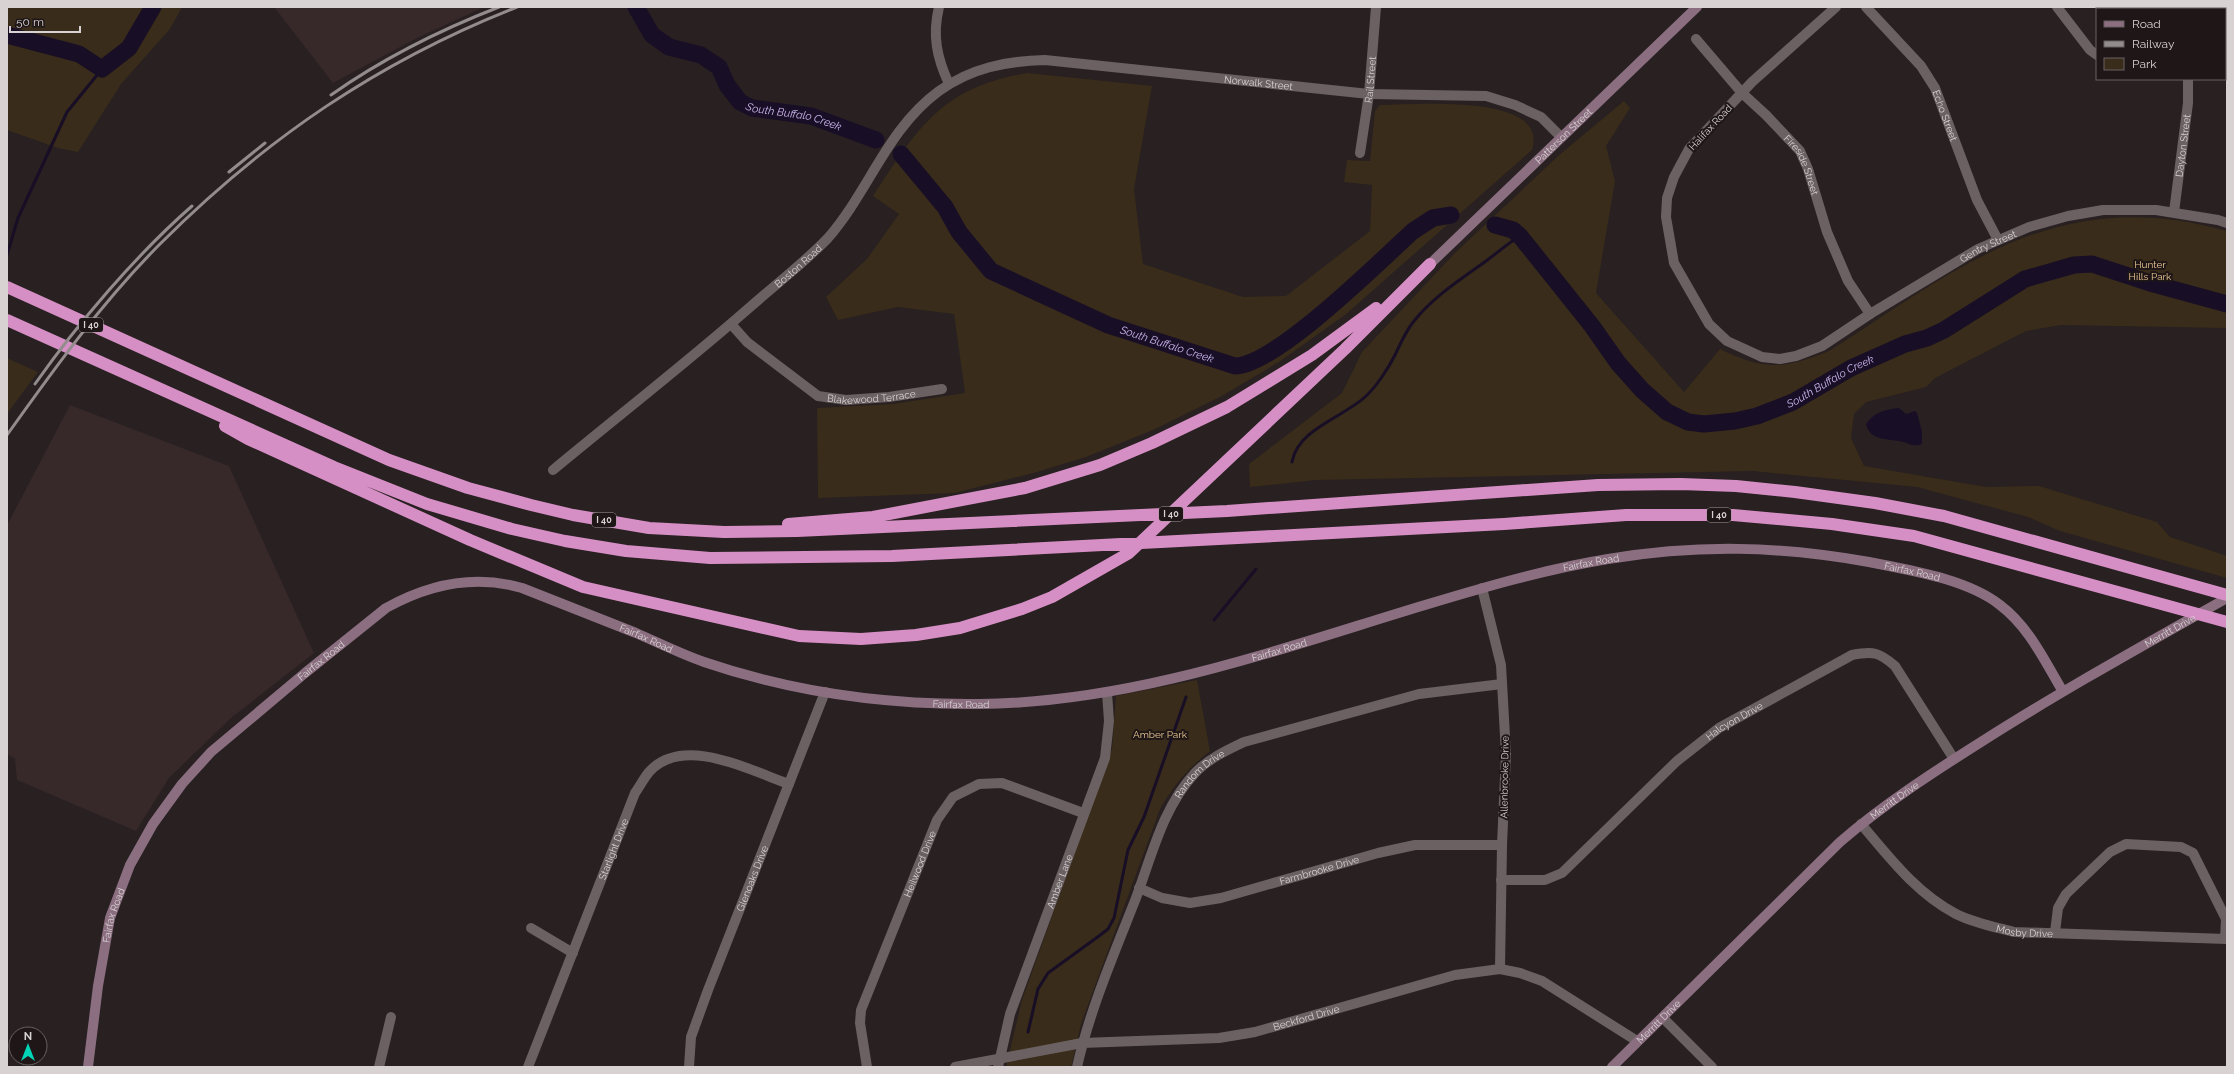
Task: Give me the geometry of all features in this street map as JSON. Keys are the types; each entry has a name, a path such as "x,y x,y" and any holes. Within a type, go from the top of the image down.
{"highway":[{"path":"154,387 248,439 470,540 583,587 799,636 862,639 916,635 960,628 1022,609 1052,597 1130,553 1345,349 1430,264"},
{"path":"724,532 801,522 873,517 1025,488 1100,465 1152,443 1231,405 1312,355 1365,317 1430,264"},
{"name":"I 40","path":"7,287 389,460 468,488 573,515 649,528 724,532 1115,517 1227,511 1598,485 1681,484 1736,486 1867,502 1944,516 2227,594"},
{"name":"I 40","path":"7,320 35,334 334,467 427,504 512,529 565,541 626,551 710,558 892,556 1504,524 1626,515 1748,516 1832,524 1914,536 2227,622"}],"street":[{"path":"939,7 935,40 936,51 949,84"},
{"name":"Rail Street","path":"1360,153 1369,94 1376,7"},
{"name":"Patterson Street","path":"1430,264 1697,7"},
{"name":"Halifax Road","path":"1772,358 1746,351 1727,341 1709,324 1674,263 1666,218 1667,198 1674,177 1689,149 1742,93 1836,7"},
{"name":"Echo Street","path":"1866,7 1922,66 1935,88 1977,200 1998,240"},
{"path":"2057,7 2090,50 2096,54"},
{"name":"Fireside Street","path":"1696,39 1742,93 1766,115 1800,151 1808,169 1827,232 1848,281 1870,314"},
{"name":"Norwalk Street","path":"949,84 986,68 1008,62 1045,60 1369,94 1486,96 1515,105 1541,117 1561,137"},
{"name":"Dayton Street","path":"2174,212 2188,103 2188,80"},
{"name":"Boston Road","path":"553,470 731,324 828,237 852,205 904,123 927,101 949,84"},
{"name":"Gentry Street","path":"1772,358 1796,356 1822,346 1870,314 1978,249 2035,225 2068,216 2103,210 2174,212 2227,223"},
{"name":"Blakewood Terrace","path":"731,324 747,342 818,396 846,400 889,397 942,389"},
{"name":"Fairfax Road","path":"88,1067 98,986 110,918 130,865 168,802 193,771 230,735 386,608 408,596 455,582 502,582 609,622 702,661 757,677 825,692 899,701 978,704 1107,693 1219,667 1482,588 1579,564 1664,552 1740,547 1829,555 1889,566 1944,579 1989,597 2014,617 2026,631 2062,690"},
{"name":"Allenbrooke Drive","path":"1482,588 1501,665 1506,754 1501,880 1500,969"},
{"name":"Merritt Drive","path":"1612,1067 1840,842 1861,824 1954,759 2062,690 2227,598"},
{"name":"Halcyon Drive","path":"1501,880 1545,880 1562,873 1677,761 1719,728 1852,655 1868,652 1882,654 1895,666 1954,759"},
{"name":"Random Drive","path":"1077,1067 1082,1043 1092,1013 1155,843 1174,799 1196,772 1218,755 1244,742 1419,694 1502,684"},
{"name":"Glenoaks Drive","path":"689,1067 691,1037 825,692"},
{"name":"Amber Lane","path":"999,1062 1010,1014 1083,813 1105,758 1109,721 1107,693"},
{"name":"Starlight Drive","path":"528,1067 635,793 650,771 668,759 703,755 789,784"},
{"name":"Heilwood Drive","path":"867,1067 860,1023 861,1010 936,820 953,797 979,784 1002,783 1083,813"},
{"name":"Mosby Drive","path":"1861,824 1904,874 1928,896 1956,914 1984,924 2014,932 2055,932 2226,939"},
{"path":"2055,932 2058,908 2066,894 2110,852 2126,844 2181,847 2193,853 2226,919 2226,939"},
{"name":"Farmbrooke Drive","path":"1139,888 1162,898 1190,903 1221,898 1378,853 1416,845 1502,845"},
{"path":"531,928 573,953"},
{"name":"Beckford Drive","path":"955,1067 999,1062 1082,1043 1219,1038 1255,1032 1455,975 1500,969 1520,973 1542,981 1637,1041"},
{"path":"379,1067 391,1017"},
{"path":"1663,1018 1712,1067"}],"shaded area":[{"path":"274,7 484,7 417,38 333,83"},
{"path":"70,405 229,466 314,653 231,718 169,778 136,831 17,780 15,759 7,754 7,525"},
{"path":"1899,408 1906,414 1915,411 1917,413 1922,432 1922,444 1914,445 1876,437 1868,430 1866,424 1876,414 1889,409"}],"green space":[{"path":"7,7 182,7 170,29 121,84 78,152 58,148 7,130"},
{"path":"1028,73 1152,86 1134,189 1143,264 1243,297 1286,296 1370,231 1372,185 1344,182 1347,160 1370,161 1375,111 1380,105 1447,104 1500,110 1521,118 1532,131 1532,150 1345,315 1279,362 1220,397 1153,430 1086,457 1037,472 955,493 818,498 817,408 893,404 965,393 954,314 898,307 838,320 826,297 867,259 899,214 873,196 904,150 919,131 935,114 953,100 973,89 998,80"},
{"name":"Hunter Hills Park","path":"1624,101 1630,108 1606,146 1615,181 1596,293 1684,392 1720,349 1750,361 1776,365 1801,361 1815,356 1831,350 1925,289 1970,263 2016,241 2063,226 2113,218 2167,219 2227,231 2227,328 2061,325 2026,331 1935,378 1926,387 1866,402 1854,414 1851,438 1864,466 1986,487 2039,486 2157,522 2170,537 2227,556 2227,578 2060,531 2028,517 1917,487 1753,471 1316,480 1250,487 1249,464 1342,393 1362,352 1455,253 1558,156"},
{"path":"7,358 38,372 7,414"},
{"name":"Amber Park","path":"1197,680 1210,751 1182,777 1160,809 1081,1024 1071,1067 1006,1067 1022,1000 1112,749 1116,696"}],"waterway":[{"name":"South Buffalo Creek","path":"7,35 79,54 102,69 129,48 153,7"},
{"name":"South Buffalo Creek","path":"636,7 652,35 669,47 701,55 719,67 727,85 740,102 752,108 811,116 876,140"},
{"path":"7,255 18,218 67,112 102,69"},
{"name":"South Buffalo Creek","path":"901,154 945,207 959,232 991,271 1108,325 1235,366 1253,361 1275,349 1301,331 1353,287 1413,231 1433,218 1451,215"},
{"name":"South Buffalo Creek","path":"1495,225 1513,230 1520,236 1592,326 1618,363 1642,390 1667,412 1688,422 1704,424 1735,421 1757,416 1793,402 1851,368 1905,344 1927,338 1944,330 2025,279 2074,265 2092,264 2150,283 2227,304"},
{"path":"1292,462 1296,451 1312,432 1356,404 1365,397 1382,378 1411,325 1430,304 1520,236"},
{"path":"1214,620 1256,569"},
{"path":"1028,1032 1038,989 1048,973 1108,929 1114,918 1128,850 1144,817 1186,697"}],"railway":[{"path":"331,95 391,57 433,35 499,7"},
{"path":"7,435 80,336 139,266 200,206 241,170 326,106 371,78 466,28 517,7"},
{"path":"229,172 265,143"},
{"path":"35,384 70,337 109,290 150,246 192,206"}]}
